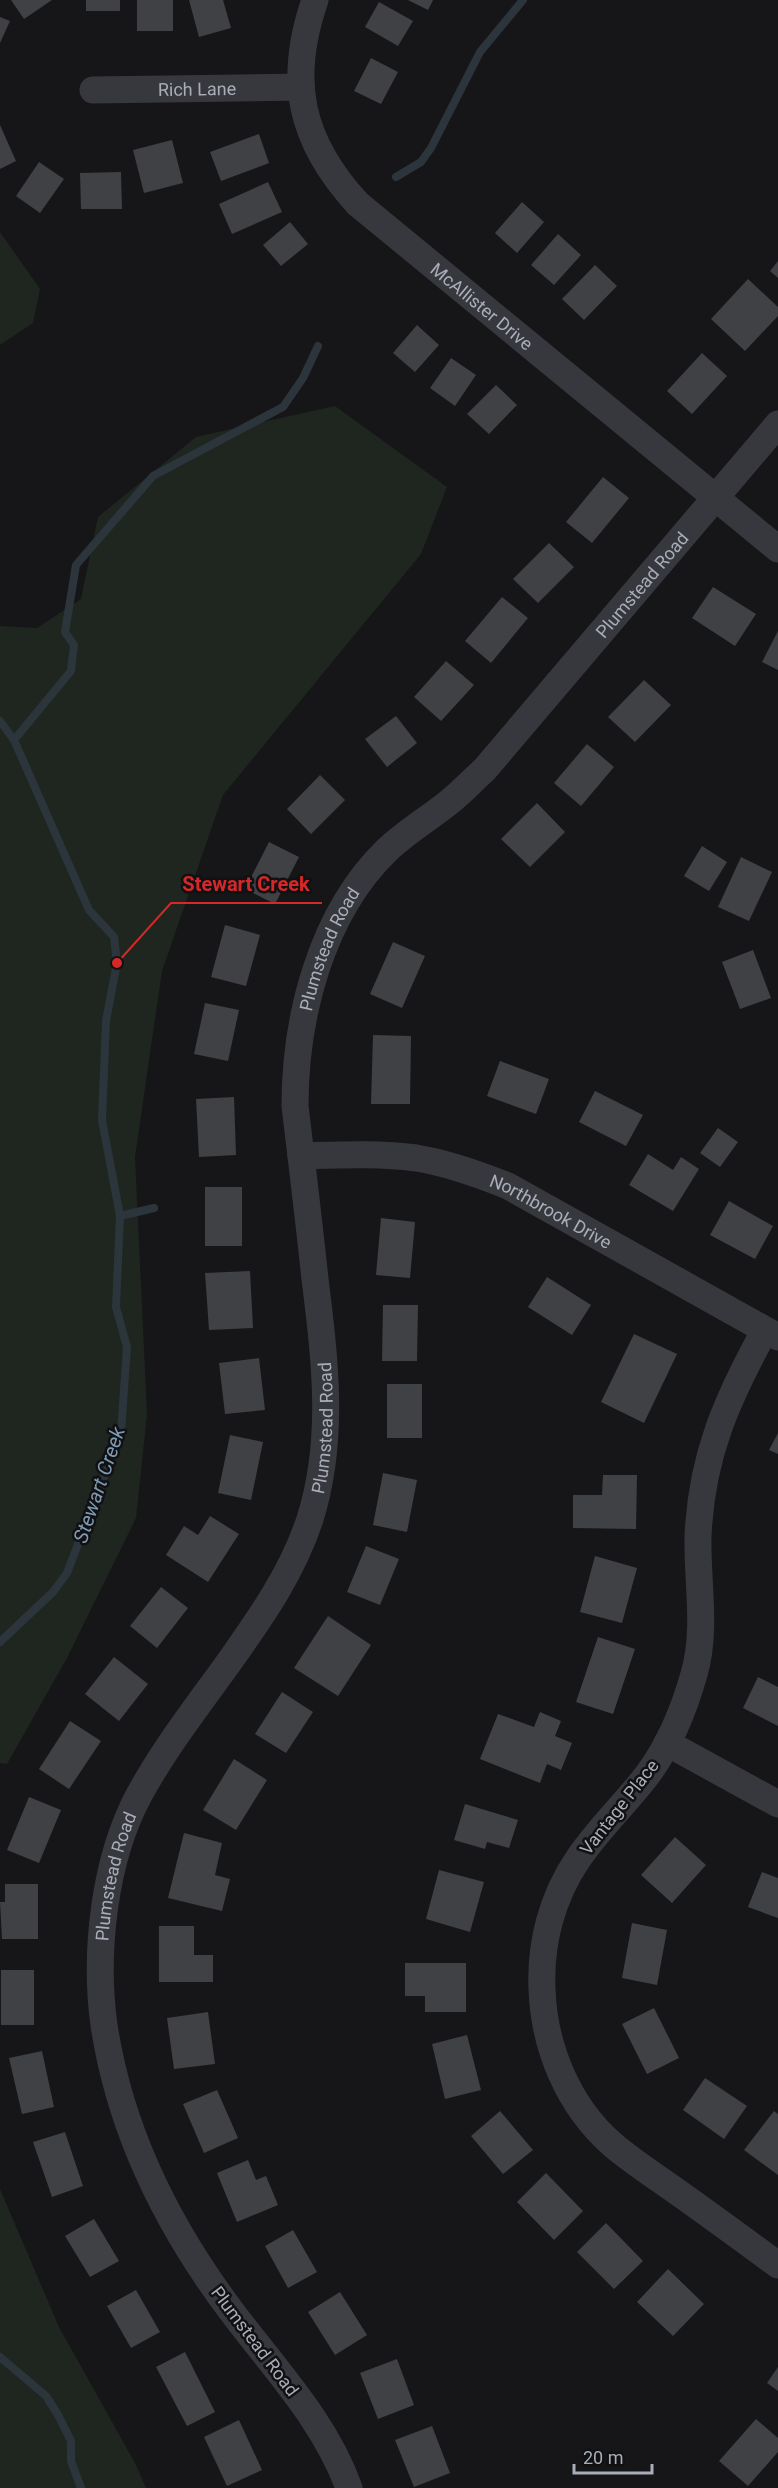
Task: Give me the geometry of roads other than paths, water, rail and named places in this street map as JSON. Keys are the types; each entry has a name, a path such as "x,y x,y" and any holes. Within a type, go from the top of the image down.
{"street":[{"name":"McAllister Drive","path":"315,0 305,32 300,66 301,87 309,128 334,177 358,204 714,499 778,549"},
{"name":"Rich Lane","path":"93,90 301,87"},
{"name":"Plumstead Road","path":"349,2488 332,2452 298,2396 194,2260 147,2173 115,2079 104,2023 100,1966 102,1925 112,1870 137,1798 158,1762 262,1615 289,1570 316,1497 323,1463 327,1380 296,1106 301,1029 313,979 334,928 356,888 393,845 409,830 449,803 485,769 778,424"},
{"name":"Northbrook Drive","path":"301,1156 367,1155 416,1158 468,1170 508,1186 771,1334"},
{"name":"Vantage Place","path":"771,1334 733,1388 707,1463 698,1540 699,1645 695,1671 682,1712 648,1774 603,1824 576,1862 555,1903 546,1929 541,1969 543,2009 549,2038 565,2083 586,2116 612,2144 778,2265"},
{"path":"667,1743 778,1804"}],"waterway":[{"path":"396,177 421,162 431,148 480,52 523,0"},
{"path":"14,740 71,671 74,645 65,632 76,565 153,476 283,407 303,378 318,346"},
{"name":"Stewart Creek","path":"0,721 14,740 89,910 114,937 117,963 106,1021 102,1120 120,1216 116,1307 127,1347 121,1432 67,1573 53,1592 0,1642"},
{"path":"120,1216 154,1208"},
{"name":"Stewart Creek","path":"0,2357 46,2396 58,2415 71,2441 71,2461 81,2488"}],"place":[{"name":"Stewart Creek","path":"117,963"}]}
